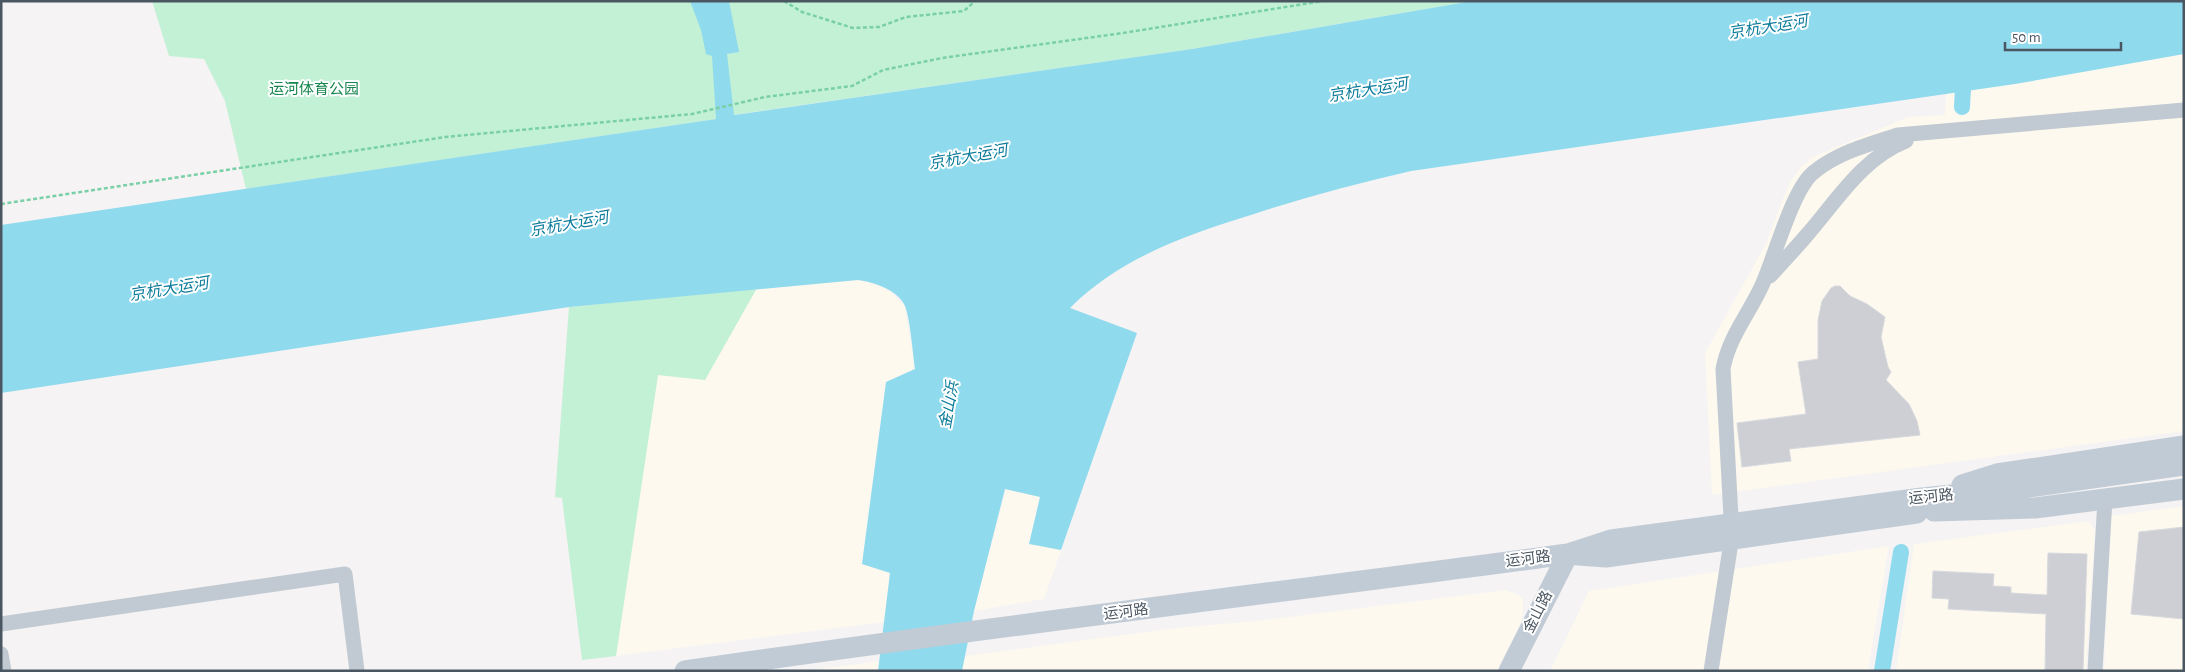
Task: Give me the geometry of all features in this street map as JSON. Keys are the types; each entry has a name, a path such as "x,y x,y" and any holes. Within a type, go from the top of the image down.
{"street":[{"path":"1711,671 1732,532 1723,369 1726,352 1734,334 1763,284 1800,189 1813,172 1837,157 1898,135 2184,110"},
{"path":"1763,284 1840,194 1872,161 1892,146 1924,134"},
{"path":"1928,504 1997,474 2184,446"},
{"name":"运河路","path":"685,671 868,644 975,632 1568,554 1606,557 1732,532 2184,465"},
{"name":"运河路","path":"1928,504 2036,508 2184,489"},
{"path":"2095,671 2106,499"},
{"name":"金山路","path":"1509,671 1568,554"},
{"path":"1,624 346,574 357,671"},
{"path":"1,654 4,671"}],"path":[{"path":"784,1 802,12 853,28 879,27 906,18 964,11 975,1"},
{"path":"1,204 445,137 692,114 765,97 852,86 883,70 942,58 1123,33 1323,1"}],"shaded area":[{"path":"2184,54 2184,431 1712,495 1705,353 1767,242 1784,196 1792,179 1801,167 1813,157 1908,117 1945,115 1946,94"},
{"path":"858,280 872,283 890,291 905,307 915,369 886,382 862,564 890,573 885,622 616,656 658,375 705,380 757,288"},
{"path":"1006,489 1040,497 1029,543 1061,550 1044,599 974,611"},
{"path":"2184,506 2184,671 2104,671 2111,516"},
{"path":"2088,521 2095,529 2086,671 1896,671 1914,544"},
{"path":"1889,546 1868,671 1550,671 1589,591"},
{"path":"1506,590 1519,595 1523,600 1523,614 1497,671 962,671 965,656 1177,628 1255,621"},
{"path":"880,661 878,671 804,671"}],"green space":[{"name":"运河体育公园","path":"152,1 1472,1 1192,49 733,115 246,189 225,101 204,59 169,56"},
{"path":"757,288 705,380 658,375 616,656 582,660 562,498 555,497 569,307"}],"water":[{"path":"690,1 729,1 739,52 727,54 734,115 1192,49 1472,1 2184,1 2184,54 2015,84 1411,171 1332,191 1204,230 1133,261 1090,290 1070,308 1137,333 1061,550 1029,544 1040,497 1005,489 974,611 962,671 878,671 890,573 862,564 886,382 915,369 910,327 902,300 891,291 871,283 858,280 569,307 1,393 1,225 716,119 712,56 706,54 701,30"}],"building":[{"path":"1840,286 1850,296 1867,304 1885,317 1881,337 1888,367 1891,372 1886,380 1909,404 1917,421 1920,435 1789,449 1791,461 1742,467 1737,423 1806,414 1798,362 1818,359 1818,320 1822,301 1831,288"},
{"path":"2184,527 2184,619 2131,614 2139,532"},
{"path":"2048,553 2087,554 2083,671 2045,671 2046,614 1948,609 1949,599 1932,598 1933,571 1994,574 1993,586 2011,587 2011,593 2047,595"}],"waterway":[{"path":"1962,107 1964,70"},
{"path":"1882,671 1901,552"}],"water label":[{"name":"京杭大运河","path":"1768,27"},
{"name":"京杭大运河","path":"1368,90"},
{"name":"京杭大运河","path":"968,157"},
{"name":"京杭大运河","path":"569,224"},
{"name":"京杭大运河","path":"169,289"},
{"name":"金山浜","path":"949,405"}]}
